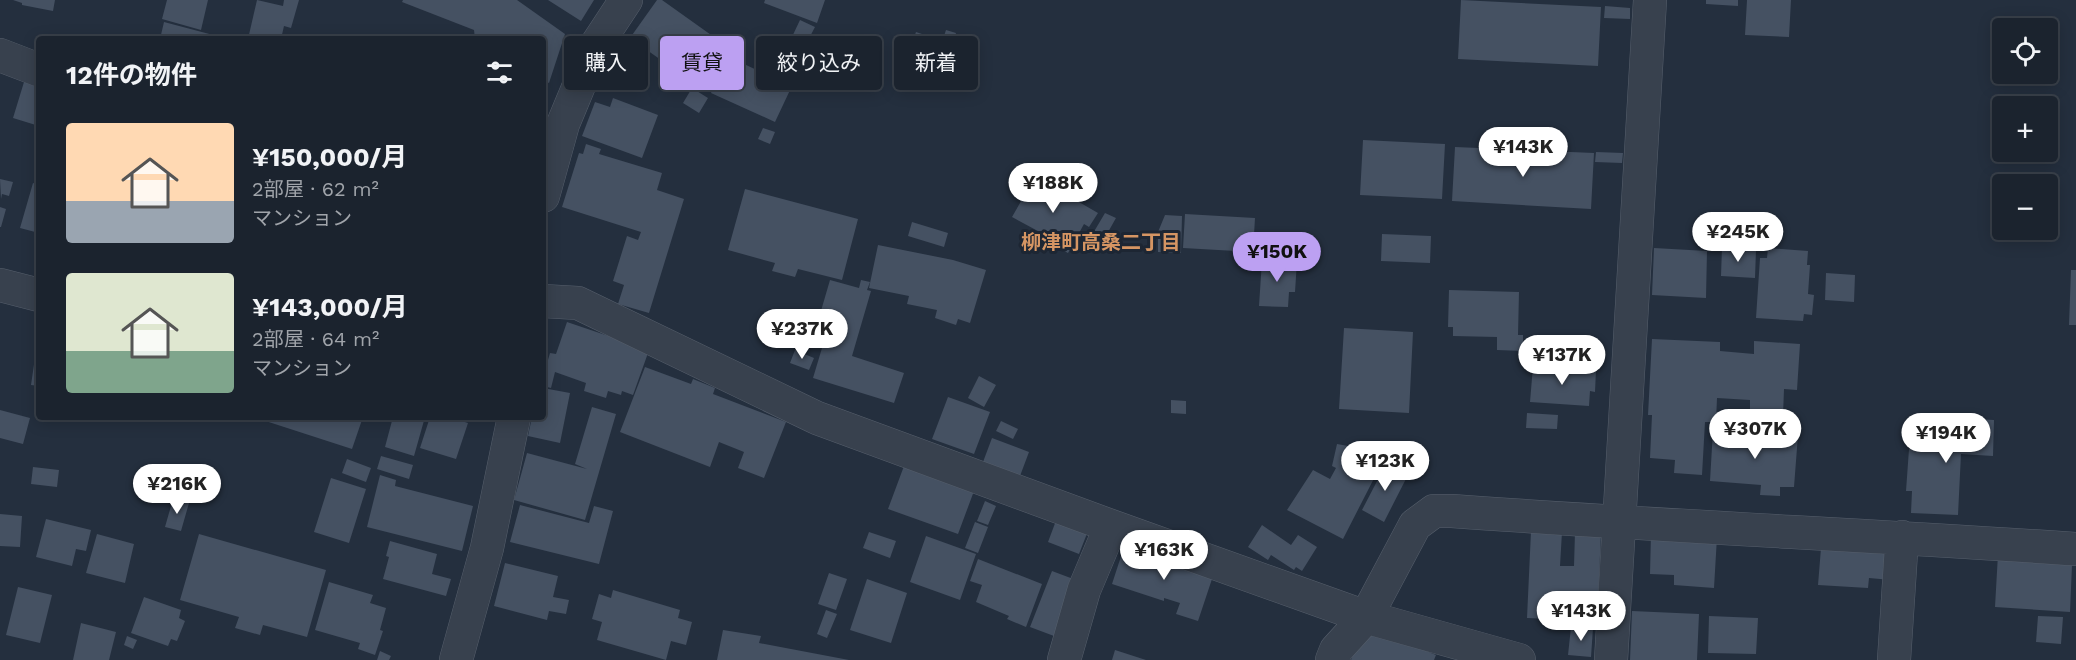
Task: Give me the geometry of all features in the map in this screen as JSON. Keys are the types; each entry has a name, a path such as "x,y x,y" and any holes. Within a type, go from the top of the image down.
{"street":[{"path":"546,185 563,124 595,47 626,0"},
{"path":"1611,660 1650,0"},
{"path":"0,55 36,69"},
{"path":"0,285 36,294"},
{"path":"546,301 578,303 817,418 1366,617 1519,660"},
{"path":"456,660 487,548 509,420"},
{"path":"1332,660 1336,650 1366,617 1415,525 1434,512 1452,511 2076,549"},
{"path":"1064,660 1084,590 1111,526"},
{"path":"1894,660 1902,537"}],"building":[{"path":"13,0 55,0 53,11 22,5"},
{"path":"167,0 208,0 201,30 162,19"},
{"path":"257,0 283,6 284,0 299,0 291,28 284,26 282,36 249,36"},
{"path":"403,0 517,0 565,34 549,83 546,82 546,36 475,36 474,30 402,2"},
{"path":"548,0 594,0 581,21"},
{"path":"657,0 662,0 713,36 660,36 660,59 648,51 648,36 631,36"},
{"path":"765,0 825,0 817,23 764,3"},
{"path":"1461,0 1601,7 1598,66 1458,59"},
{"path":"1706,0 1738,0 1738,6 1706,4"},
{"path":"1747,0 1791,0 1789,37 1745,35"},
{"path":"1605,6 1630,8 1630,19 1604,18"},
{"path":"800,20 815,27 810,36 792,36"},
{"path":"164,22 217,36 161,36"},
{"path":"946,30 956,33 955,36 944,36"},
{"path":"916,32 925,35 925,36 915,36"},
{"path":"744,64 756,70 756,90 790,90 775,122 711,93 712,90 744,90"},
{"path":"24,82 36,85 36,125 13,118"},
{"path":"691,90 695,90 708,98 699,113 683,103"},
{"path":"613,98 658,115 642,158 582,136 595,102 610,107"},
{"path":"763,128 775,132 770,144 758,139"},
{"path":"1363,140 1445,144 1442,199 1360,195"},
{"path":"586,144 601,149 599,154 662,173 657,190 684,199 649,313 618,304 624,285 613,281 627,236 638,240 641,232 562,207 579,153 583,154"},
{"path":"1455,147 1594,153 1591,209 1452,201"},
{"path":"1596,152 1623,153 1622,163 1595,162"},
{"path":"1068,172 1083,182 1078,190 1063,180"},
{"path":"1037,173 1048,180 1046,183 1098,213 1089,227 1084,224 1068,253 1047,242 1049,237 1012,217"},
{"path":"0,179 13,182 9,196 2,194 1,199"},
{"path":"33,183 36,184 36,232 20,228"},
{"path":"745,189 858,219 842,280 798,269 795,277 772,271 775,263 728,250"},
{"path":"0,207 6,209 1,227 0,227"},
{"path":"1105,213 1116,218 1103,241 1092,235"},
{"path":"1185,214 1255,218 1253,252 1183,248"},
{"path":"1165,215 1182,216 1181,253 1158,252 1158,232"},
{"path":"912,222 948,233 944,247 908,236"},
{"path":"1382,234 1431,236 1430,263 1381,261"},
{"path":"878,245 953,260 986,270 970,323 958,319 956,325 935,318 937,310 907,304 909,296 869,288"},
{"path":"1722,247 1756,250 1755,278 1721,276"},
{"path":"1654,248 1707,251 1706,298 1652,295"},
{"path":"1768,248 1808,251 1807,265 1810,265 1808,294 1814,295 1812,315 1804,314 1803,321 1756,318 1760,258 1767,258"},
{"path":"1262,260 1297,261 1295,292 1289,292 1288,307 1259,306"},
{"path":"2071,270 2076,270 2076,325 2069,325"},
{"path":"1826,273 1855,275 1854,302 1825,300"},
{"path":"830,280 859,288 861,280 870,282 867,290 871,291 852,356 904,373 894,403 813,378 822,348 811,345"},
{"path":"1449,290 1519,292 1518,335 1523,335 1523,351 1497,350 1497,337 1453,336 1453,327 1448,327"},
{"path":"567,322 638,346 648,353 633,395 622,391 621,395 608,391 606,398 584,391 586,383 555,372 551,388 546,387 546,367 550,353 556,354"},
{"path":"1344,328 1413,332 1409,413 1339,409"},
{"path":"1652,339 1720,342 1720,351 1754,354 1754,341 1800,344 1797,390 1784,389 1783,416 1750,414 1750,400 1717,398 1716,422 1705,422 1702,475 1674,473 1675,460 1650,458 1652,415 1648,415"},
{"path":"795,350 814,358 809,370 790,363"},
{"path":"36,351 36,386 31,385"},
{"path":"1533,366 1596,370 1595,392 1590,391 1589,406 1530,402"},
{"path":"645,367 691,384 693,379 715,388 713,394 786,422 764,478 738,468 744,452 719,442 710,467 620,432"},
{"path":"979,376 996,385 984,407 968,398"},
{"path":"546,389 570,393 560,443 528,436 531,420 546,420"},
{"path":"948,397 990,412 974,454 932,439"},
{"path":"1171,400 1186,401 1186,414 1171,413"},
{"path":"592,407 616,414 585,520 514,500 527,453 587,469 575,464"},
{"path":"0,410 30,418 23,444 0,438"},
{"path":"1527,413 1558,415 1557,429 1526,428"},
{"path":"1942,417 1994,420 1993,456 1961,454 1958,515 1911,513 1912,491 1906,491 1909,449 1931,450 1932,430 1941,431"},
{"path":"262,420 362,420 352,449"},
{"path":"392,420 424,420 414,456 385,447"},
{"path":"429,420 458,420 468,423 456,459 420,448"},
{"path":"1001,421 1018,429 1013,439 996,431"},
{"path":"1713,430 1798,435 1794,487 1780,487 1780,496 1760,495 1761,485 1710,481"},
{"path":"992,438 1029,452 1020,476 983,462"},
{"path":"1337,444 1387,453 1343,539 1287,510 1313,470 1330,479 1336,468 1332,466"},
{"path":"381,456 413,465 409,479 377,469"},
{"path":"347,459 371,468 366,482 342,473"},
{"path":"1387,462 1409,473 1384,522 1362,510"},
{"path":"904,466 974,491 958,534 888,509"},
{"path":"33,467 59,470 57,487 31,484"},
{"path":"380,475 396,480 395,486 473,506 462,551 367,527"},
{"path":"331,478 366,489 349,543 314,532"},
{"path":"173,499 189,503 181,531 165,527"},
{"path":"985,501 996,506 988,525 977,521"},
{"path":"520,505 589,523 594,506 613,511 599,564 510,542"},
{"path":"0,514 22,516 20,547 0,546"},
{"path":"1057,518 1088,531 1079,554 1048,542"},
{"path":"46,519 91,530 86,551 76,549 72,566 36,557"},
{"path":"975,522 988,527 978,553 965,548"},
{"path":"1262,525 1291,545 1298,535 1317,547 1302,571 1296,567 1294,570 1271,555 1268,560 1248,547"},
{"path":"1531,531 1562,532 1560,566 1574,566 1575,532 1601,533 1597,621 1527,618"},
{"path":"869,532 896,541 890,558 863,548"},
{"path":"1651,533 1717,537 1714,588 1674,585 1674,575 1650,574"},
{"path":"97,534 134,544 125,583 86,573"},
{"path":"199,534 326,570 307,637 263,625 260,635 235,628 239,617 180,600"},
{"path":"926,536 976,554 960,600 910,582"},
{"path":"390,541 437,554 432,574 451,579 446,596 383,579 389,557 386,556"},
{"path":"1124,547 1213,576 1198,621 1176,614 1180,603 1164,598 1164,601 1112,584"},
{"path":"1821,548 1893,554 1891,580 1869,578 1868,588 1818,585"},
{"path":"1998,554 2072,565 2070,612 1995,607"},
{"path":"978,559 1042,584 1026,627 1007,619 1009,616 976,602 982,585 970,581"},
{"path":"505,563 558,576 553,597 569,600 566,614 549,611 547,620 494,606"},
{"path":"1052,571 1076,580 1054,636 1030,627"},
{"path":"829,573 847,579 836,610 818,604"},
{"path":"867,579 907,593 891,643 850,630"},
{"path":"329,582 373,595 370,603 386,608 380,630 383,631 375,655 358,649 360,643 315,630"},
{"path":"18,587 52,595 40,643 6,635"},
{"path":"613,590 680,610 678,618 692,622 686,645 671,641 666,660 597,640 602,622 592,619 599,594 611,598"},
{"path":"144,597 181,610 179,618 185,621 177,641 171,639 168,646 131,633"},
{"path":"826,610 837,614 827,638 817,634"},
{"path":"1632,611 1699,614 1697,660 1630,660"},
{"path":"1709,616 1758,618 1756,654 1708,653"},
{"path":"2038,616 2063,617 2061,644 2036,642"},
{"path":"81,623 116,632 109,660 73,660"},
{"path":"1365,626 1436,655 1434,660 1351,660"},
{"path":"1571,627 1593,628 1591,657 1568,655"},
{"path":"723,630 761,636 759,643 849,660 717,660"},
{"path":"127,636 137,640 133,649 124,645"},
{"path":"1115,650 1146,660 1112,660"},
{"path":"380,651 391,656 389,660 377,660"}],"district":[{"name":"柳津町高桑二丁目","path":"1101,242"}]}
